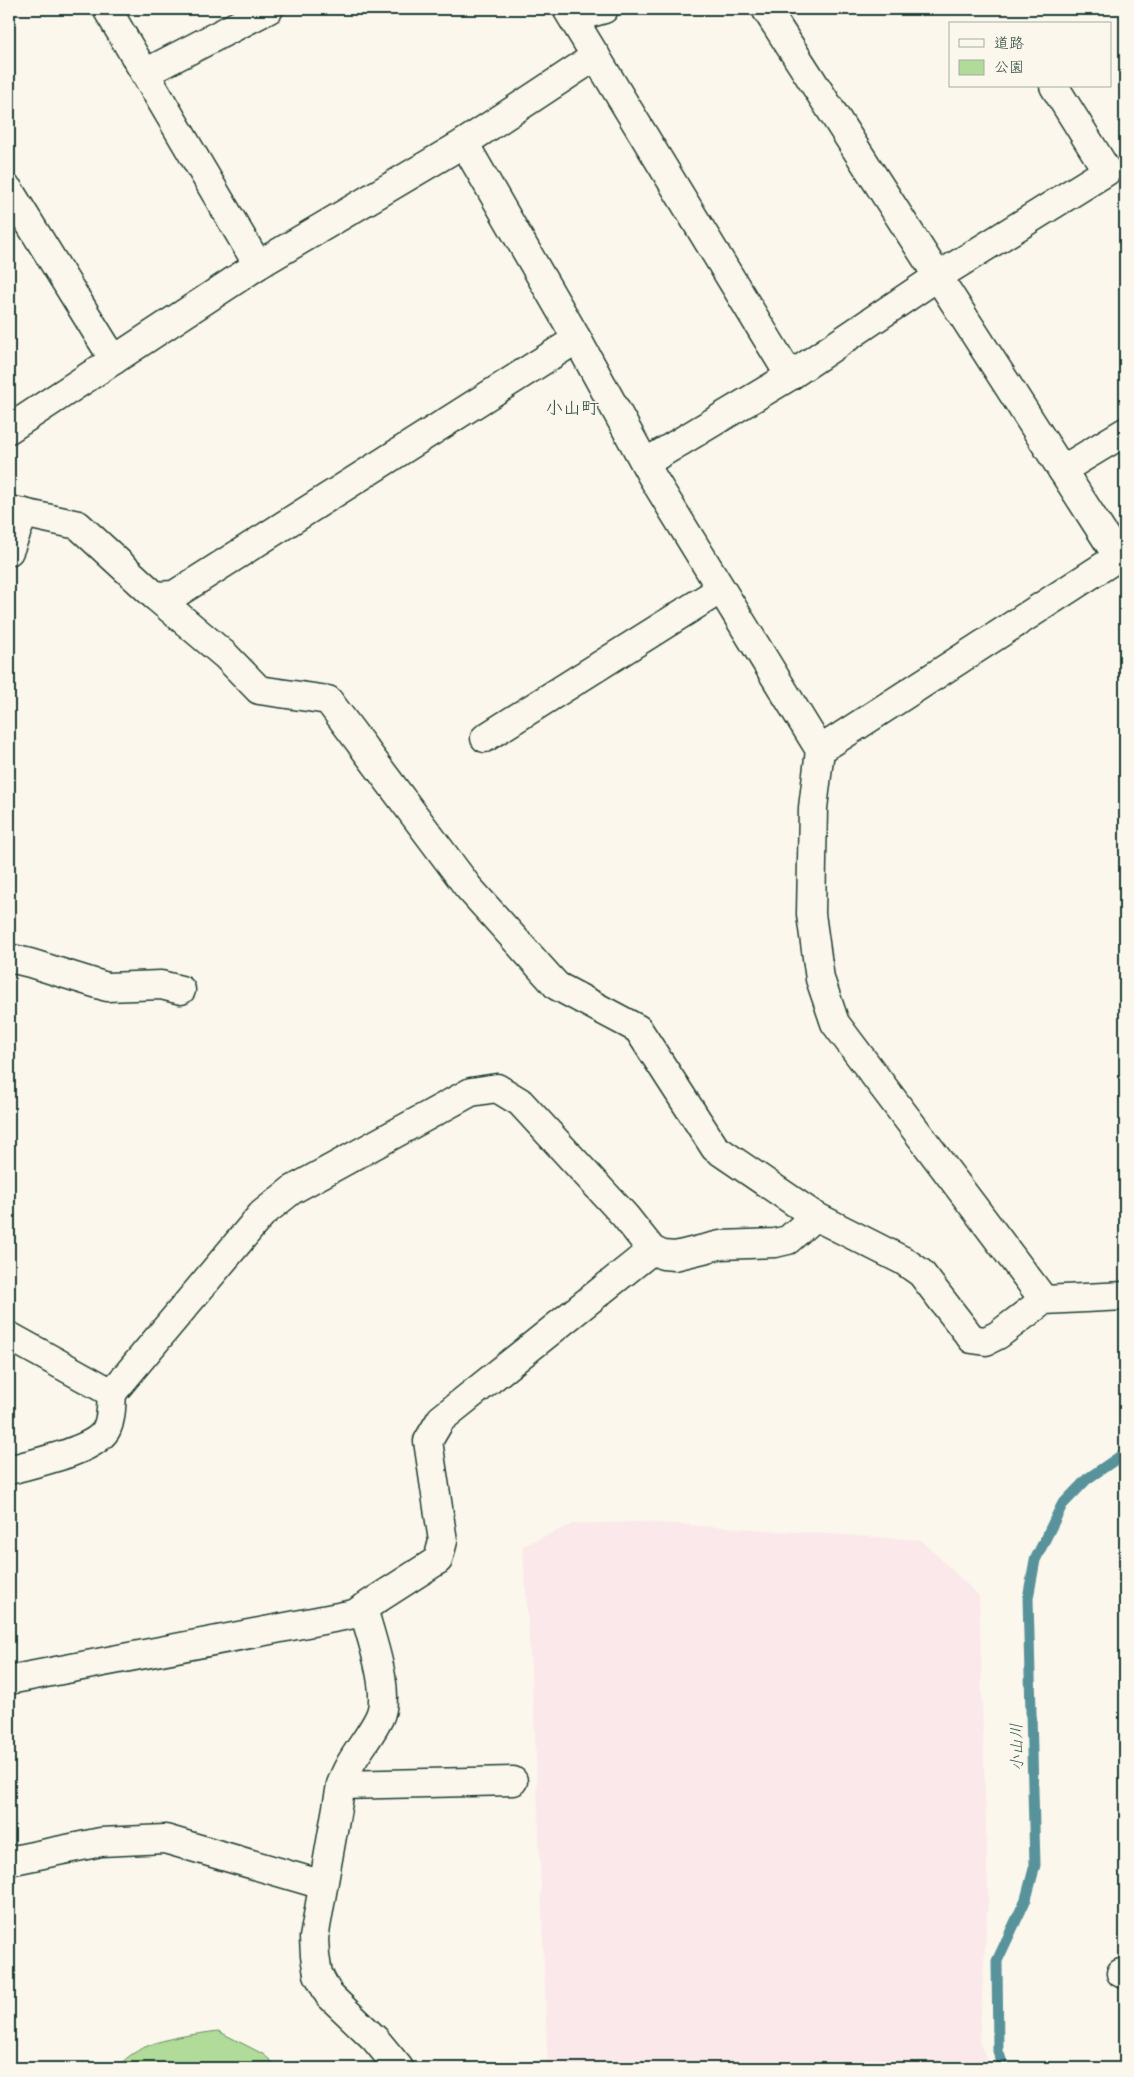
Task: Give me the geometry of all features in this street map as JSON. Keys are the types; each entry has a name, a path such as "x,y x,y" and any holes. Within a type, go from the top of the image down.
{"street":[{"path":"107,9 258,265"},
{"path":"145,73 268,9"},
{"path":"604,9 570,13 790,376"},
{"path":"766,9 1118,557 820,750"},
{"path":"9,429 258,265 464,143 596,56"},
{"path":"645,463 790,376 937,277 1116,175 1055,88"},
{"path":"464,143 577,339 645,463 820,750 813,808 811,914 820,979 835,1023 1044,1300"},
{"path":"9,190 114,360"},
{"path":"155,596 174,595 577,339"},
{"path":"1062,470 1125,432"},
{"path":"9,551 16,512 78,525 155,596 226,656 259,690 328,700 468,887 557,986 638,1029 714,1148 815,1216 904,1261 921,1273 972,1339 986,1341 998,1335 1044,1300 1125,1296"},
{"path":"485,738 721,589"},
{"path":"9,958 107,987 161,985 181,990"},
{"path":"9,1470 86,1447 100,1438 107,1428 111,1414 112,1393 262,1214 292,1190 471,1092 497,1088 520,1102 626,1216 652,1250 663,1255 675,1256 720,1245 775,1243 788,1240 815,1216"},
{"path":"9,1680 354,1614 438,1560 443,1541 428,1442 441,1420 652,1250"},
{"path":"9,1336 112,1393"},
{"path":"363,1608 381,1671 382,1694 380,1716 346,1769 341,1785 314,1938 314,1956 318,1974 329,1995 375,2039 399,2068"},
{"path":"341,1785 513,1781"},
{"path":"9,1861 101,1842 165,1839 323,1885"}],"shaded area":[{"path":"639,1522 921,1540 979,1596 988,1898 979,2042 991,2068 548,2068 535,1732 523,1546 573,1524"}],"green space":[{"path":"218,2031 263,2054 279,2068 117,2068 138,2051 163,2040"}],"waterway":[{"name":"小山川","path":"1004,2068 998,2051 997,1961 1026,1899 1035,1865 1028,1598 1035,1560 1062,1505 1087,1479 1125,1453"}],"district":[{"name":"小山町","path":"572,408"}]}
